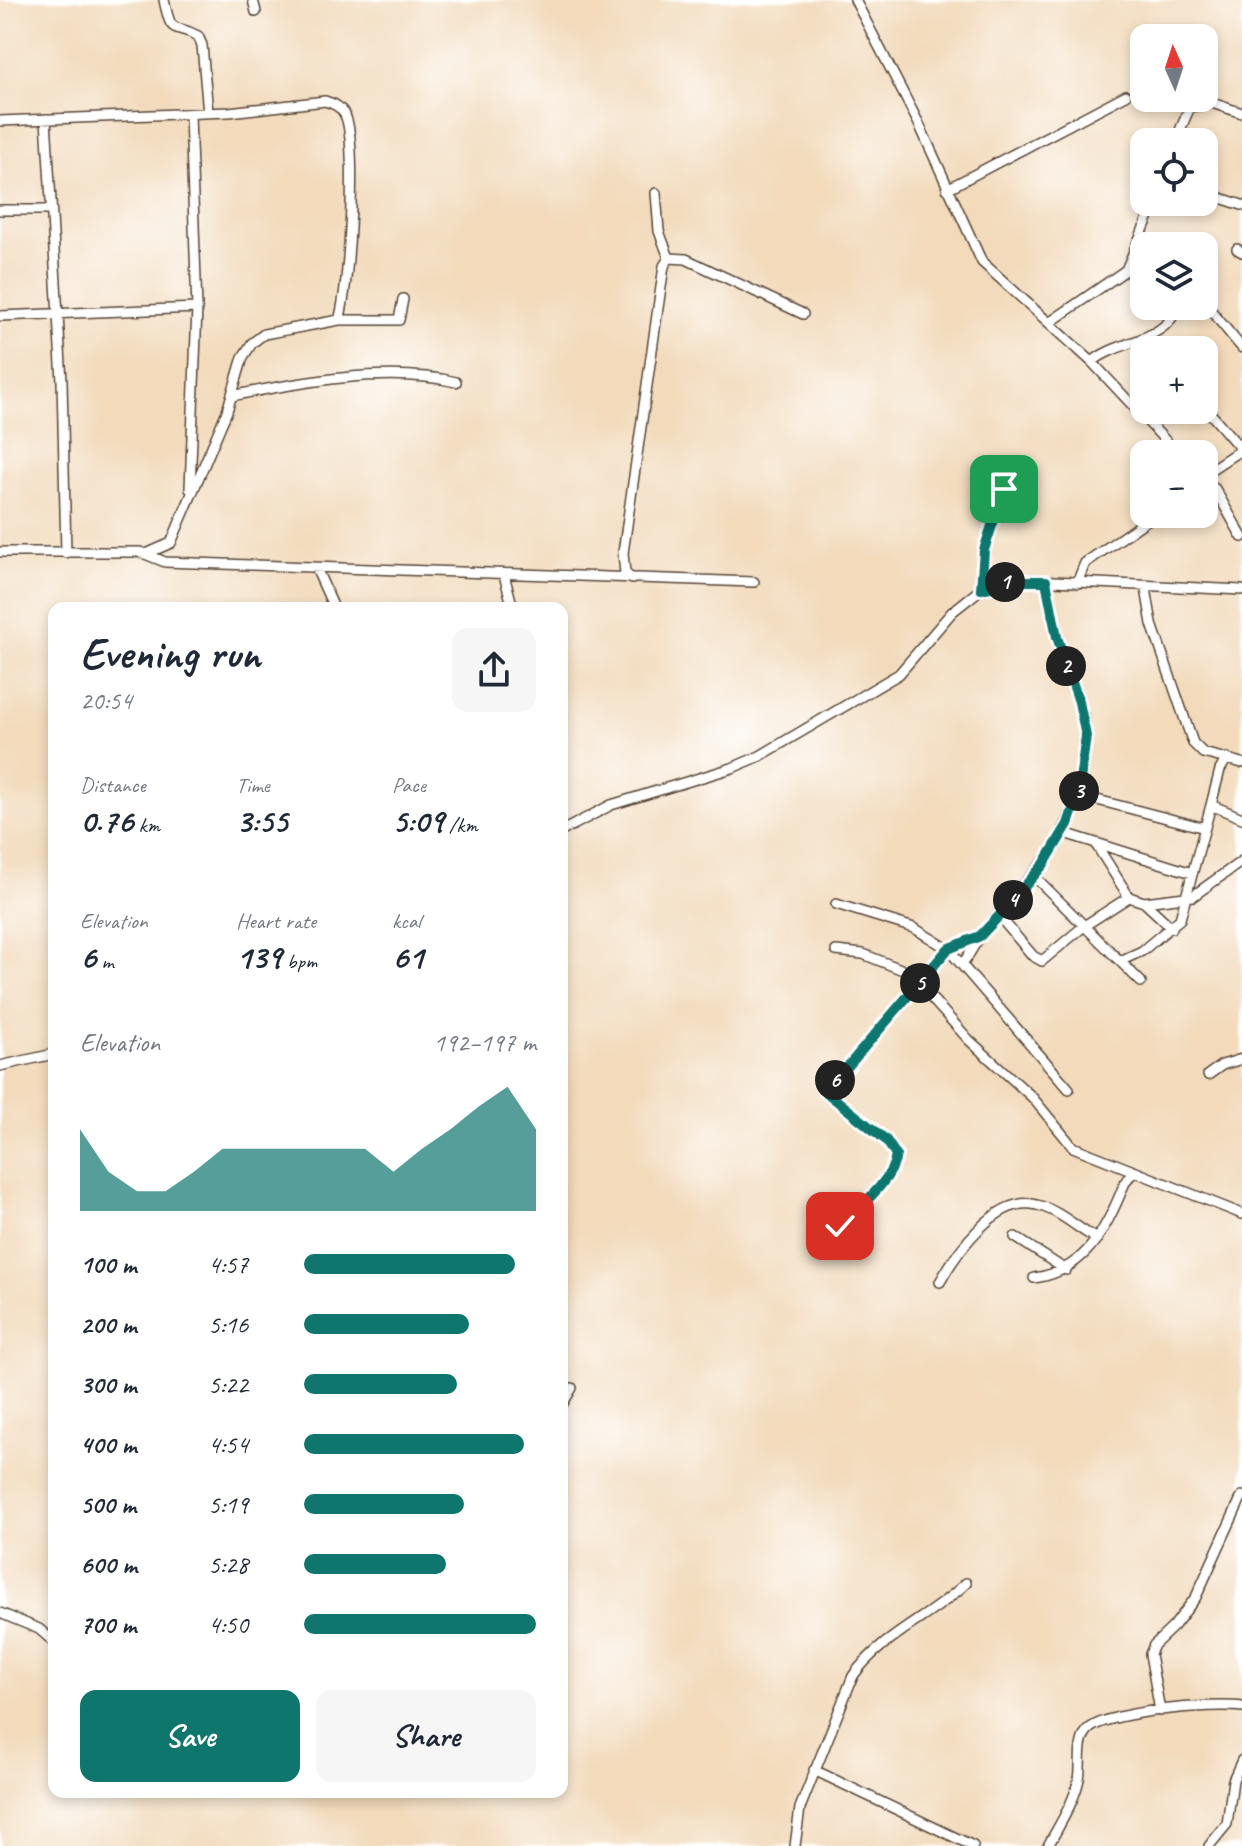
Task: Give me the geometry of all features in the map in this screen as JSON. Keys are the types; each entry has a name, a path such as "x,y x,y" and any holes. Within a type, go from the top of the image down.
{"street":[{"path":"164,0 175,31 193,32 202,45 208,113"},
{"path":"253,0 256,12"},
{"path":"855,0 919,124 982,262 1092,362 1165,440"},
{"path":"947,189 1126,95"},
{"path":"0,121 15,123 46,119 190,115 325,101 339,106 346,117 350,138 350,214 339,320"},
{"path":"1181,128 1190,107 1212,103 1242,113"},
{"path":"0,111 15,123"},
{"path":"189,496 197,308 190,115"},
{"path":"46,119 66,553"},
{"path":"632,579 625,573 623,553 651,339 669,258 659,231 656,193"},
{"path":"1218,197 1242,205"},
{"path":"0,210 50,210"},
{"path":"669,258 686,259 803,314"},
{"path":"1049,323 1130,265"},
{"path":"146,554 171,543 232,396 243,357 252,343 264,334 339,320 399,320 403,299"},
{"path":"0,316 197,308"},
{"path":"1218,319 1242,348"},
{"path":"1149,336 1172,320"},
{"path":"1092,362 1111,348 1130,343"},
{"path":"232,396 337,380 430,376 456,382"},
{"path":"1218,422 1242,449 1218,467"},
{"path":"981,589 984,550 1004,489"},
{"path":"1218,494 1242,537"},
{"path":"1077,583 1085,563 1136,528"},
{"path":"0,552 146,554 165,562 754,582"},
{"path":"316,568 331,602"},
{"path":"504,575 511,602"},
{"path":"568,828 611,805 732,768 760,756 909,666 939,623 981,589 1017,581 1046,581 1146,588 1242,590"},
{"path":"963,964 980,936 1034,876 1064,833 1078,795 1086,736 1084,718 1057,637 1046,581"},
{"path":"1146,588 1156,635 1193,743 1203,753 1242,763"},
{"path":"1120,961 1142,951 1180,919 1220,770 1227,758"},
{"path":"1078,795 1205,828"},
{"path":"1211,805 1242,818"},
{"path":"1064,833 1097,846 1192,873"},
{"path":"1097,846 1129,897 1144,902 1185,900 1242,861"},
{"path":"1034,876 1141,982"},
{"path":"999,916 1033,956 1042,961 1084,926 1129,897"},
{"path":"1144,902 1172,928"},
{"path":"836,904 914,928 948,949 1069,1089"},
{"path":"830,1237 893,1167 896,1155 886,1140 826,1092 948,949 980,936"},
{"path":"836,951 883,960 920,982 969,1040 1032,1097 1073,1147 1242,1214"},
{"path":"0,1066 48,1055"},
{"path":"1208,1075 1222,1065 1242,1059"},
{"path":"1034,1278 1066,1270 1097,1239 1126,1181 1136,1172"},
{"path":"940,1282 959,1251 982,1226 1016,1205 1039,1205 1097,1239"},
{"path":"1015,1237 1066,1270"},
{"path":"568,1395 572,1388"},
{"path":"1160,1711 1150,1654 1154,1645 1174,1626 1196,1597 1242,1496"},
{"path":"795,1846 800,1808 853,1676 864,1661 928,1616 966,1583"},
{"path":"0,1613 39,1629 48,1637"},
{"path":"1048,1846 1075,1793 1083,1740 1088,1729 1112,1719 1206,1703 1242,1707"},
{"path":"1209,1846 1230,1818 1233,1780 1242,1760"},
{"path":"814,1770 973,1846"}],"route":[{"path":"840,1226 893,1167 896,1155 886,1140 826,1092 948,949 980,936 1034,876 1064,833 1078,795 1086,736 1084,718 1057,637 1046,581 1017,581 981,589 981,563 990,525 1004,489"}]}
